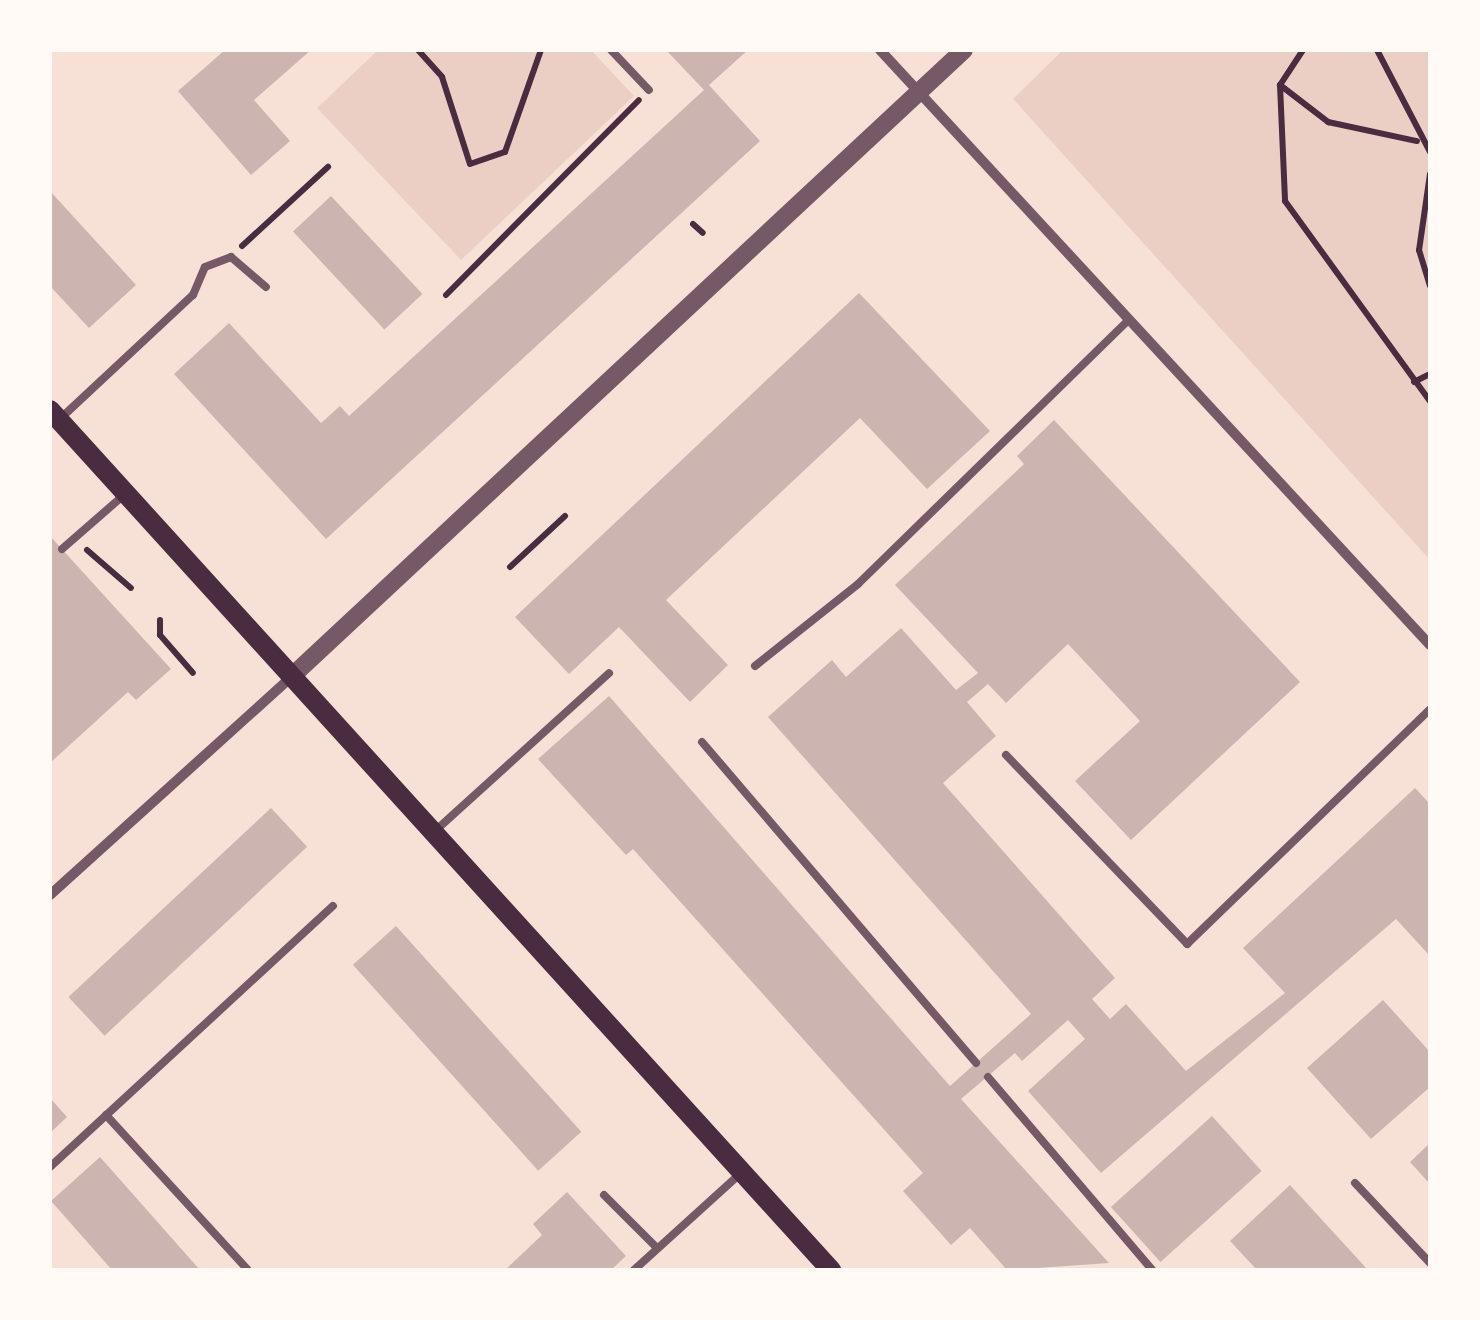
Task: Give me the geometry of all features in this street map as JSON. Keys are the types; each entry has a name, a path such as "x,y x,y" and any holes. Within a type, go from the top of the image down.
{"main road":[{"path":"54,415 830,1270"}],"street":[{"path":"880,50 1430,645"},
{"path":"50,895 290,678 964,50"}],"lane":[{"path":"611,50 649,90"},
{"path":"54,415 194,295 205,266 231,257 266,287"},
{"path":"755,666 858,584 1129,320"},
{"path":"62,549 125,494"},
{"path":"432,834 610,673"},
{"path":"1006,754 1187,944 1430,709"},
{"path":"702,742 976,1063"},
{"path":"50,1167 332,906"},
{"path":"988,1077 1152,1270"},
{"path":"106,1115 248,1270"},
{"path":"634,1270 742,1173"},
{"path":"1355,1183 1430,1263"},
{"path":"604,1194 658,1248"}],"path":[{"path":"418,50 442,77 470,164 505,152 541,50"},
{"path":"1303,50 1280,85 1285,200 1430,400"},
{"path":"1377,50 1410,103 1418,141"},
{"path":"1280,85 1328,122 1418,141 1430,152"},
{"path":"446,295 649,90"},
{"path":"231,257 328,166"},
{"path":"1430,174 1420,250 1430,285"},
{"path":"693,224 702,233"},
{"path":"1414,382 1430,374"},
{"path":"510,566 565,516"},
{"path":"88,540 108,574 131,588"},
{"path":"160,620 160,636 194,673"}],"shaded area":[{"path":"378,50 591,50 634,96 461,260 317,108"},
{"path":"1063,50 1430,50 1430,560 1013,99"}],"building":[{"path":"225,50 311,50 254,100 290,141 251,175 178,91"},
{"path":"666,50 748,50 709,85 760,141 326,539 174,374 229,323 321,423 340,406 349,416 704,90"},
{"path":"50,191 136,285 89,328 50,286"},
{"path":"331,196 422,294 384,329 293,231"},
{"path":"859,293 990,431 927,489 860,418 666,600 728,665 690,702 619,627 569,674 515,617"},
{"path":"1054,420 1300,682 1131,840 1075,781 1140,721 1068,644 1006,703 988,684 967,702 996,736 943,783 1115,978 1092,999 1110,1019 1126,1004 1186,1071 1285,993 1243,948 1415,788 1430,804 1430,956 1396,919 1101,1173 1028,1091 1085,1039 1068,1020 1022,1061 1015,1053 961,1099 1109,1263 1007,1270 970,1228 951,1245 903,1191 923,1173 633,849 626,855 538,759 609,696 950,1086 1031,1014 768,717 832,660 846,677 901,628 956,690 978,673 895,585 1024,464 1017,456"},
{"path":"50,536 171,669 136,700 128,692 50,763"},
{"path":"271,808 307,847 105,1036 68,997"},
{"path":"396,926 581,1132 538,1171 353,965"},
{"path":"1383,1000 1430,1052 1430,1087 1371,1139 1307,1068"},
{"path":"50,1098 67,1117 50,1133"},
{"path":"1212,1116 1262,1171 1160,1262 1111,1207"},
{"path":"1430,1143 1430,1184 1410,1162"},
{"path":"100,1157 200,1270 112,1270 51,1201"},
{"path":"1290,1185 1368,1270 1257,1270 1230,1241"},
{"path":"567,1192 626,1256 611,1270 505,1270 542,1235 533,1224"}]}
